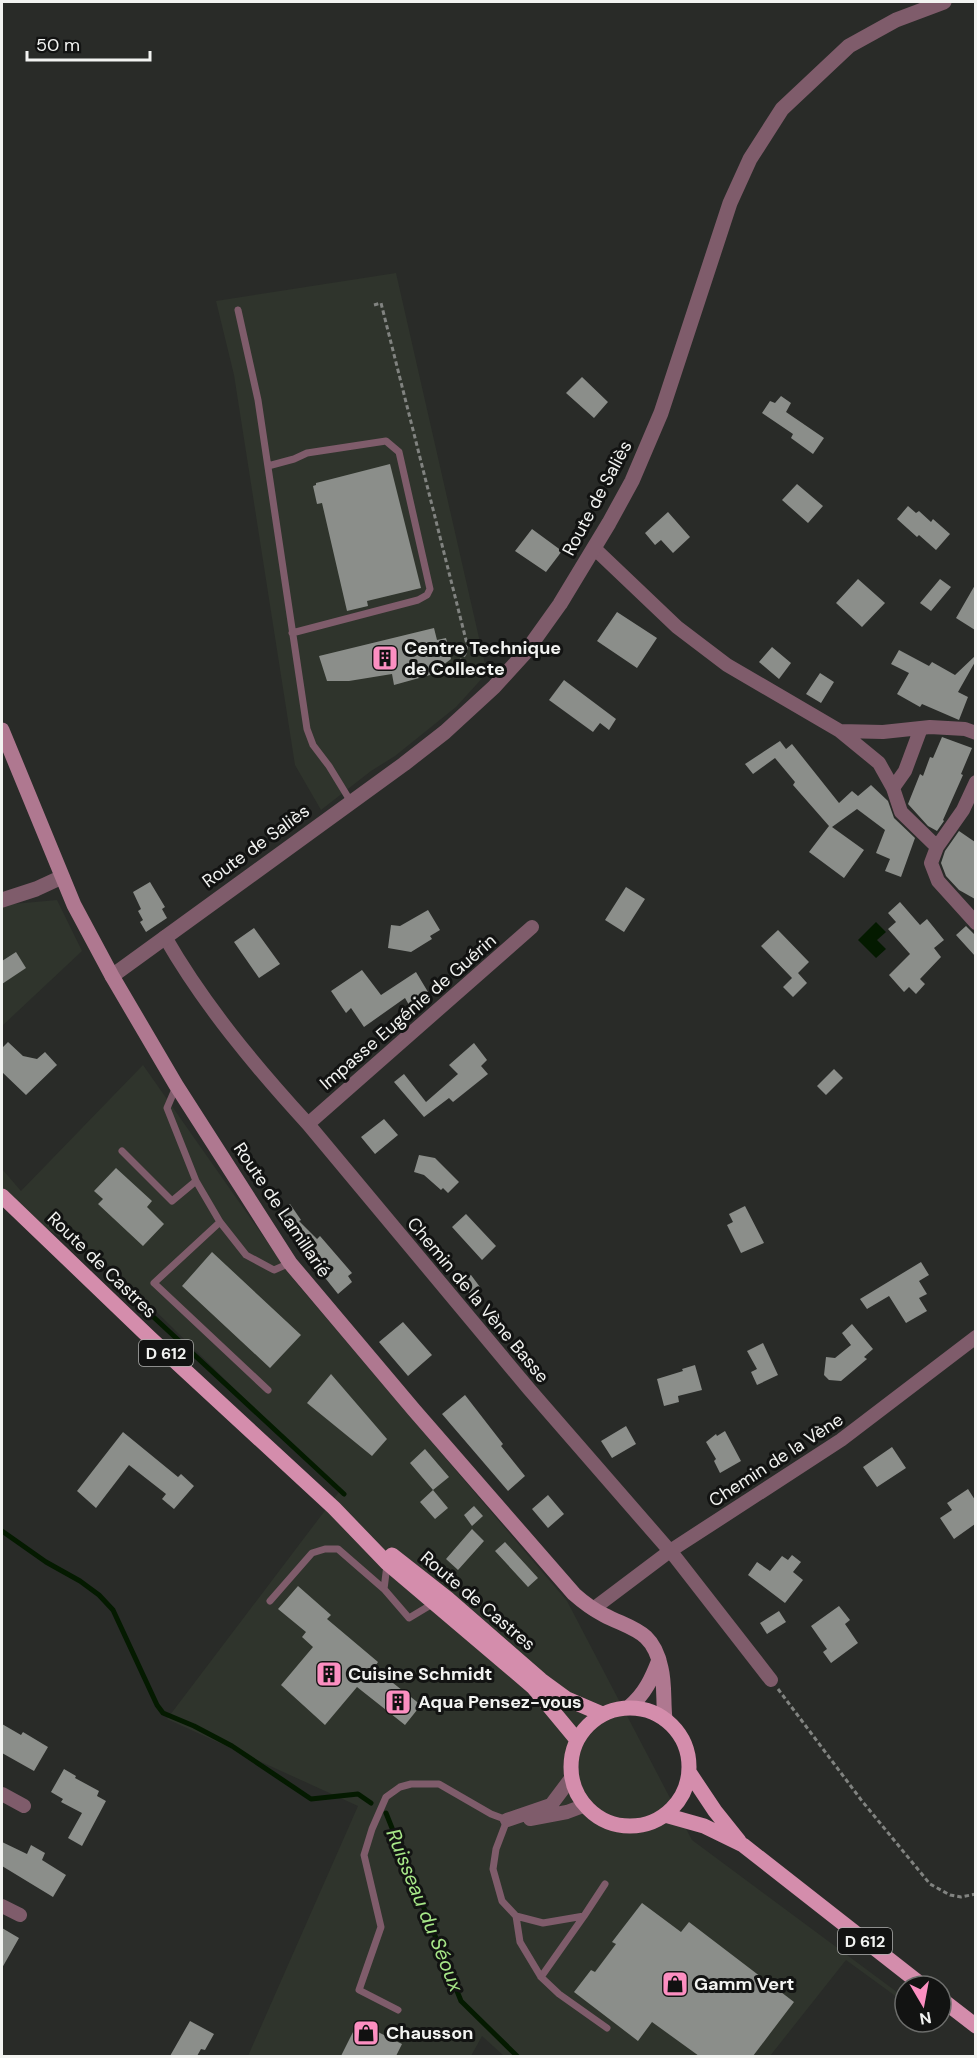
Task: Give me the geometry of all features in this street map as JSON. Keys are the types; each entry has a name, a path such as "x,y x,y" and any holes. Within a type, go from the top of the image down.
{"main road":[{"name":"Route de Lamillarié","path":"2,730 74,904 112,976 176,1085 290,1263 574,1593 593,1609 644,1634 651,1641 659,1660"},
{"name":"Route de Castres","path":"2,1196 148,1336 334,1508 387,1563 533,1687 577,1740"},
{"name":"Route de Castres","path":"334,1508 448,1599 541,1680 567,1699 602,1714"},
{"path":"629,1707 647,1711 665,1719 685,1744 689,1758 685,1789 677,1803 665,1815 649,1824 631,1827 613,1825 596,1818 583,1806 575,1790 571,1765 577,1740 590,1724 602,1714 629,1707 639,1699 659,1660"},
{"path":"659,1660 663,1678 665,1719"},
{"name":"D 612","path":"689,1772 715,1811 742,1845"},
{"name":"D 612","path":"665,1815 704,1826 742,1845 908,1974"},
{"path":"953,2009 975,2026"}],"street":[{"name":"Route de Saliès","path":"112,976 445,732 494,687 525,653 609,524 632,480 661,413 730,203 750,159 782,109 849,46 896,20 944,2"},
{"path":"594,548 677,627 727,665 840,731 879,763 893,788 901,812 937,847"},
{"path":"840,731 883,732 921,728 964,729 975,734"},
{"path":"893,788 905,771 921,728"},
{"path":"975,782 969,812 937,847 931,863 938,881 975,923"},
{"path":"2,900 36,889 62,877"},
{"name":"Impasse Eugénie de Guérin","path":"308,1124 532,927"},
{"name":"Chemin de la Vène Basse","path":"165,937 182,966 216,1014 272,1084 529,1389 670,1551 771,1680"},
{"name":"Chemin de la Vène","path":"593,1609 670,1551 841,1440 975,1337"},
{"path":"507,1820 551,1805 572,1777"},
{"path":"2,1794 24,1806"},
{"path":"507,1820 567,1812 583,1806"},
{"path":"2,1906 20,1915"}],"lane":[{"path":"237,310 258,400 307,729 313,745 351,802"},
{"path":"268,466 307,453 386,441 399,452 430,589 427,595 418,600 292,633"},
{"path":"176,1085 167,1108 196,1181 220,1222 246,1256 274,1270 290,1263"},
{"path":"122,1151 172,1201 196,1181"},
{"path":"220,1222 154,1283 268,1390"},
{"path":"270,1601 312,1553 325,1549 338,1549 384,1589 409,1618 434,1603"},
{"path":"384,1589 387,1563"},
{"path":"398,2010 359,1990 381,1928 364,1855 386,1797 400,1787 411,1784 439,1784 491,1814 507,1820 496,1849 493,1869 502,1900 516,1916 520,1942 541,1977 559,1994 607,2028"},
{"path":"541,1977 604,1884"},
{"path":"516,1916 543,1923 584,1916"}],"path":[{"path":"374,306 381,303 467,644 465,654 458,665"},
{"path":"771,1680 862,1801 930,1884 950,1895 975,1894"}],"shaded area":[{"path":"396,273 487,673 456,707 395,756 371,771 321,810 295,765 234,375 216,301"},
{"path":"57,900 82,951 2,1026 2,905"},
{"path":"876,922 886,932 877,940 886,949 876,958 858,940"},
{"path":"143,1065 294,1280 567,1601 692,1840 893,1989 893,1994 846,1960 770,2056 504,2056 482,2036 471,2056 248,2056 358,1806 167,1719 339,1492 107,1263 2,1204 2,1169 21,1191"}],"building":[{"path":"582,377 608,402 594,418 566,393"},
{"path":"781,396 791,403 786,412 824,438 813,454 791,438 793,434 762,413 770,401 775,403"},
{"path":"390,464 421,588 367,601 368,606 347,611 322,503 317,504 313,486 316,483"},
{"path":"797,484 823,506 808,523 782,500"},
{"path":"908,506 916,513 919,511 931,522 933,519 950,534 936,550 897,519"},
{"path":"668,512 690,537 673,553 661,540 655,545 645,533"},
{"path":"532,529 562,551 546,572 515,551"},
{"path":"858,579 885,603 862,627 836,603"},
{"path":"940,579 951,587 931,611 920,603"},
{"path":"975,585 975,630 956,618"},
{"path":"617,612 657,638 637,668 597,641"},
{"name":"Centre Technique de Collecte","path":"434,628 437,640 446,638 451,659 430,675 394,685 392,674 349,681 327,681 319,656"},
{"path":"772,647 791,663 779,679 759,662"},
{"path":"899,650 929,666 932,662 955,675 975,656 975,662 958,692 968,697 959,720 922,704 920,707 897,694 909,673 891,664"},
{"path":"820,673 834,682 821,703 806,694"},
{"path":"564,680 616,719 609,730 600,723 593,732 549,700"},
{"path":"942,737 972,748 944,821 937,831 928,826 908,804 920,774 923,776 930,757 933,758"},
{"path":"780,741 786,749 792,744 839,803 852,791 858,796 871,785 888,801 894,818 915,838 901,877 885,871 890,859 876,853 885,830 857,809 832,827 864,850 844,878 809,852 829,826 793,785 795,782 775,758 753,774 745,764"},
{"path":"959,831 975,842 975,899 959,890 946,876 941,863 945,851"},
{"path":"150,882 165,907 162,909 167,918 146,932 140,922 143,920 138,911 141,909 133,892"},
{"path":"626,887 645,899 624,932 605,920"},
{"path":"900,902 920,925 927,919 944,940 934,948 941,957 920,979 925,984 916,994 909,987 904,992 889,975 910,954 888,929 896,922 888,913"},
{"path":"428,910 440,930 430,936 432,939 411,952 388,948 391,925 400,926"},
{"path":"966,926 975,935 975,956 956,935"},
{"path":"254,928 280,964 259,978 234,942"},
{"path":"778,930 809,962 798,973 807,983 793,997 783,987 792,978 761,946"},
{"path":"16,952 26,968 2,984 2,961"},
{"path":"362,970 381,995 416,972 428,992 409,1005 405,998 364,1027 351,1008 346,1013 331,991"},
{"path":"8,1042 23,1056 37,1059 45,1052 57,1065 26,1095 2,1072 2,1048"},
{"path":"474,1043 487,1060 481,1066 488,1074 453,1102 449,1098 424,1117 394,1082 404,1074 426,1102 458,1074 449,1065"},
{"path":"834,1069 843,1078 826,1095 817,1086"},
{"path":"384,1119 398,1135 375,1154 361,1137"},
{"path":"419,1155 435,1158 459,1182 448,1193 424,1175 414,1172"},
{"path":"116,1168 152,1201 147,1207 164,1224 143,1246 98,1204 103,1199 94,1191"},
{"path":"290,1204 301,1220 299,1221 317,1239 320,1236 352,1273 348,1276 352,1282 338,1294 302,1249 307,1245 293,1226 288,1229 277,1213"},
{"path":"745,1206 764,1243 741,1253 727,1225 733,1222 729,1214"},
{"path":"466,1214 496,1246 482,1260 452,1227"},
{"path":"212,1252 301,1335 270,1368 182,1286"},
{"path":"921,1262 929,1275 919,1281 927,1294 919,1298 927,1311 906,1323 889,1296 867,1309 860,1299"},
{"path":"471,1275 480,1287 470,1294 461,1281"},
{"path":"403,1322 432,1355 408,1376 379,1342"},
{"path":"852,1324 873,1349 864,1357 867,1359 841,1381 829,1380 824,1375 826,1357 835,1358 851,1345 842,1333"},
{"path":"763,1343 778,1375 757,1385 751,1372 757,1369 747,1351"},
{"path":"695,1365 702,1390 678,1396 679,1402 664,1406 657,1379"},
{"path":"331,1374 387,1439 372,1456 307,1403"},
{"path":"465,1395 525,1476 508,1491 442,1414"},
{"path":"626,1426 636,1444 612,1458 601,1441"},
{"path":"725,1431 741,1461 720,1473 714,1461 716,1459 706,1442 716,1434 717,1436"},
{"path":"123,1432 178,1477 181,1474 194,1486 174,1509 162,1499 166,1494 129,1465 96,1508 77,1491"},
{"path":"892,1447 906,1468 877,1487 863,1467"},
{"path":"425,1449 449,1477 433,1490 410,1463"},
{"path":"968,1489 975,1500 975,1524 954,1539 940,1518 952,1510 947,1503"},
{"path":"433,1490 448,1508 435,1519 420,1502"},
{"path":"548,1495 564,1514 548,1528 532,1509"},
{"path":"474,1506 483,1516 472,1526 464,1515"},
{"path":"472,1529 484,1541 458,1570 446,1559"},
{"path":"505,1542 538,1578 528,1587 495,1551"},
{"path":"792,1555 801,1562 793,1572 803,1580 785,1603 748,1575 757,1562 770,1571 782,1556 788,1560"},
{"name":"Cuisine Schmidt","path":"298,1586 331,1615 327,1619 378,1662 374,1668 421,1705 405,1725 357,1687 325,1725 281,1685 313,1647 302,1637 306,1632 278,1609"},
{"path":"839,1606 850,1620 845,1624 858,1643 831,1663 823,1652 827,1649 811,1626"},
{"path":"779,1611 786,1622 767,1634 760,1623"},
{"path":"2,1724 21,1735 23,1732 48,1747 34,1771 2,1753"},
{"path":"64,1769 99,1791 97,1796 106,1801 82,1846 68,1838 82,1813 61,1802 63,1799 51,1792"},
{"path":"2,1842 27,1854 31,1845 45,1853 42,1860 66,1875 53,1897 2,1866"},
{"name":"Gamm Vert","path":"642,1903 681,1932 689,1922 794,2002 753,2056 699,2056 652,2022 638,2041 574,1992 591,1970 595,1972 616,1944 612,1942"},
{"path":"2,1928 19,1938 2,1968"},
{"path":"190,2021 214,2034 205,2050 201,2049 197,2056 170,2056"},
{"name":"Chausson","path":"358,2022 402,2044 396,2056 341,2056"}],"waterway":[{"path":"133,1298 344,1494"},
{"name":"Ruisseau du Séoux","path":"2,1531 46,1562 80,1581 99,1595 113,1610 157,1705 163,1713 232,1746 311,1799 358,1794 371,1803"},
{"name":"Ruisseau du Séoux","path":"386,1813 461,2001 517,2056"}],"place":[{"name":"Centre Technique de Collecte","path":"385,658"},
{"name":"Cuisine Schmidt","path":"329,1674"},
{"name":"Aqua Pensez-vous","path":"398,1702"},
{"name":"Gamm Vert","path":"675,1984"},
{"name":"Chausson","path":"366,2033"}]}
